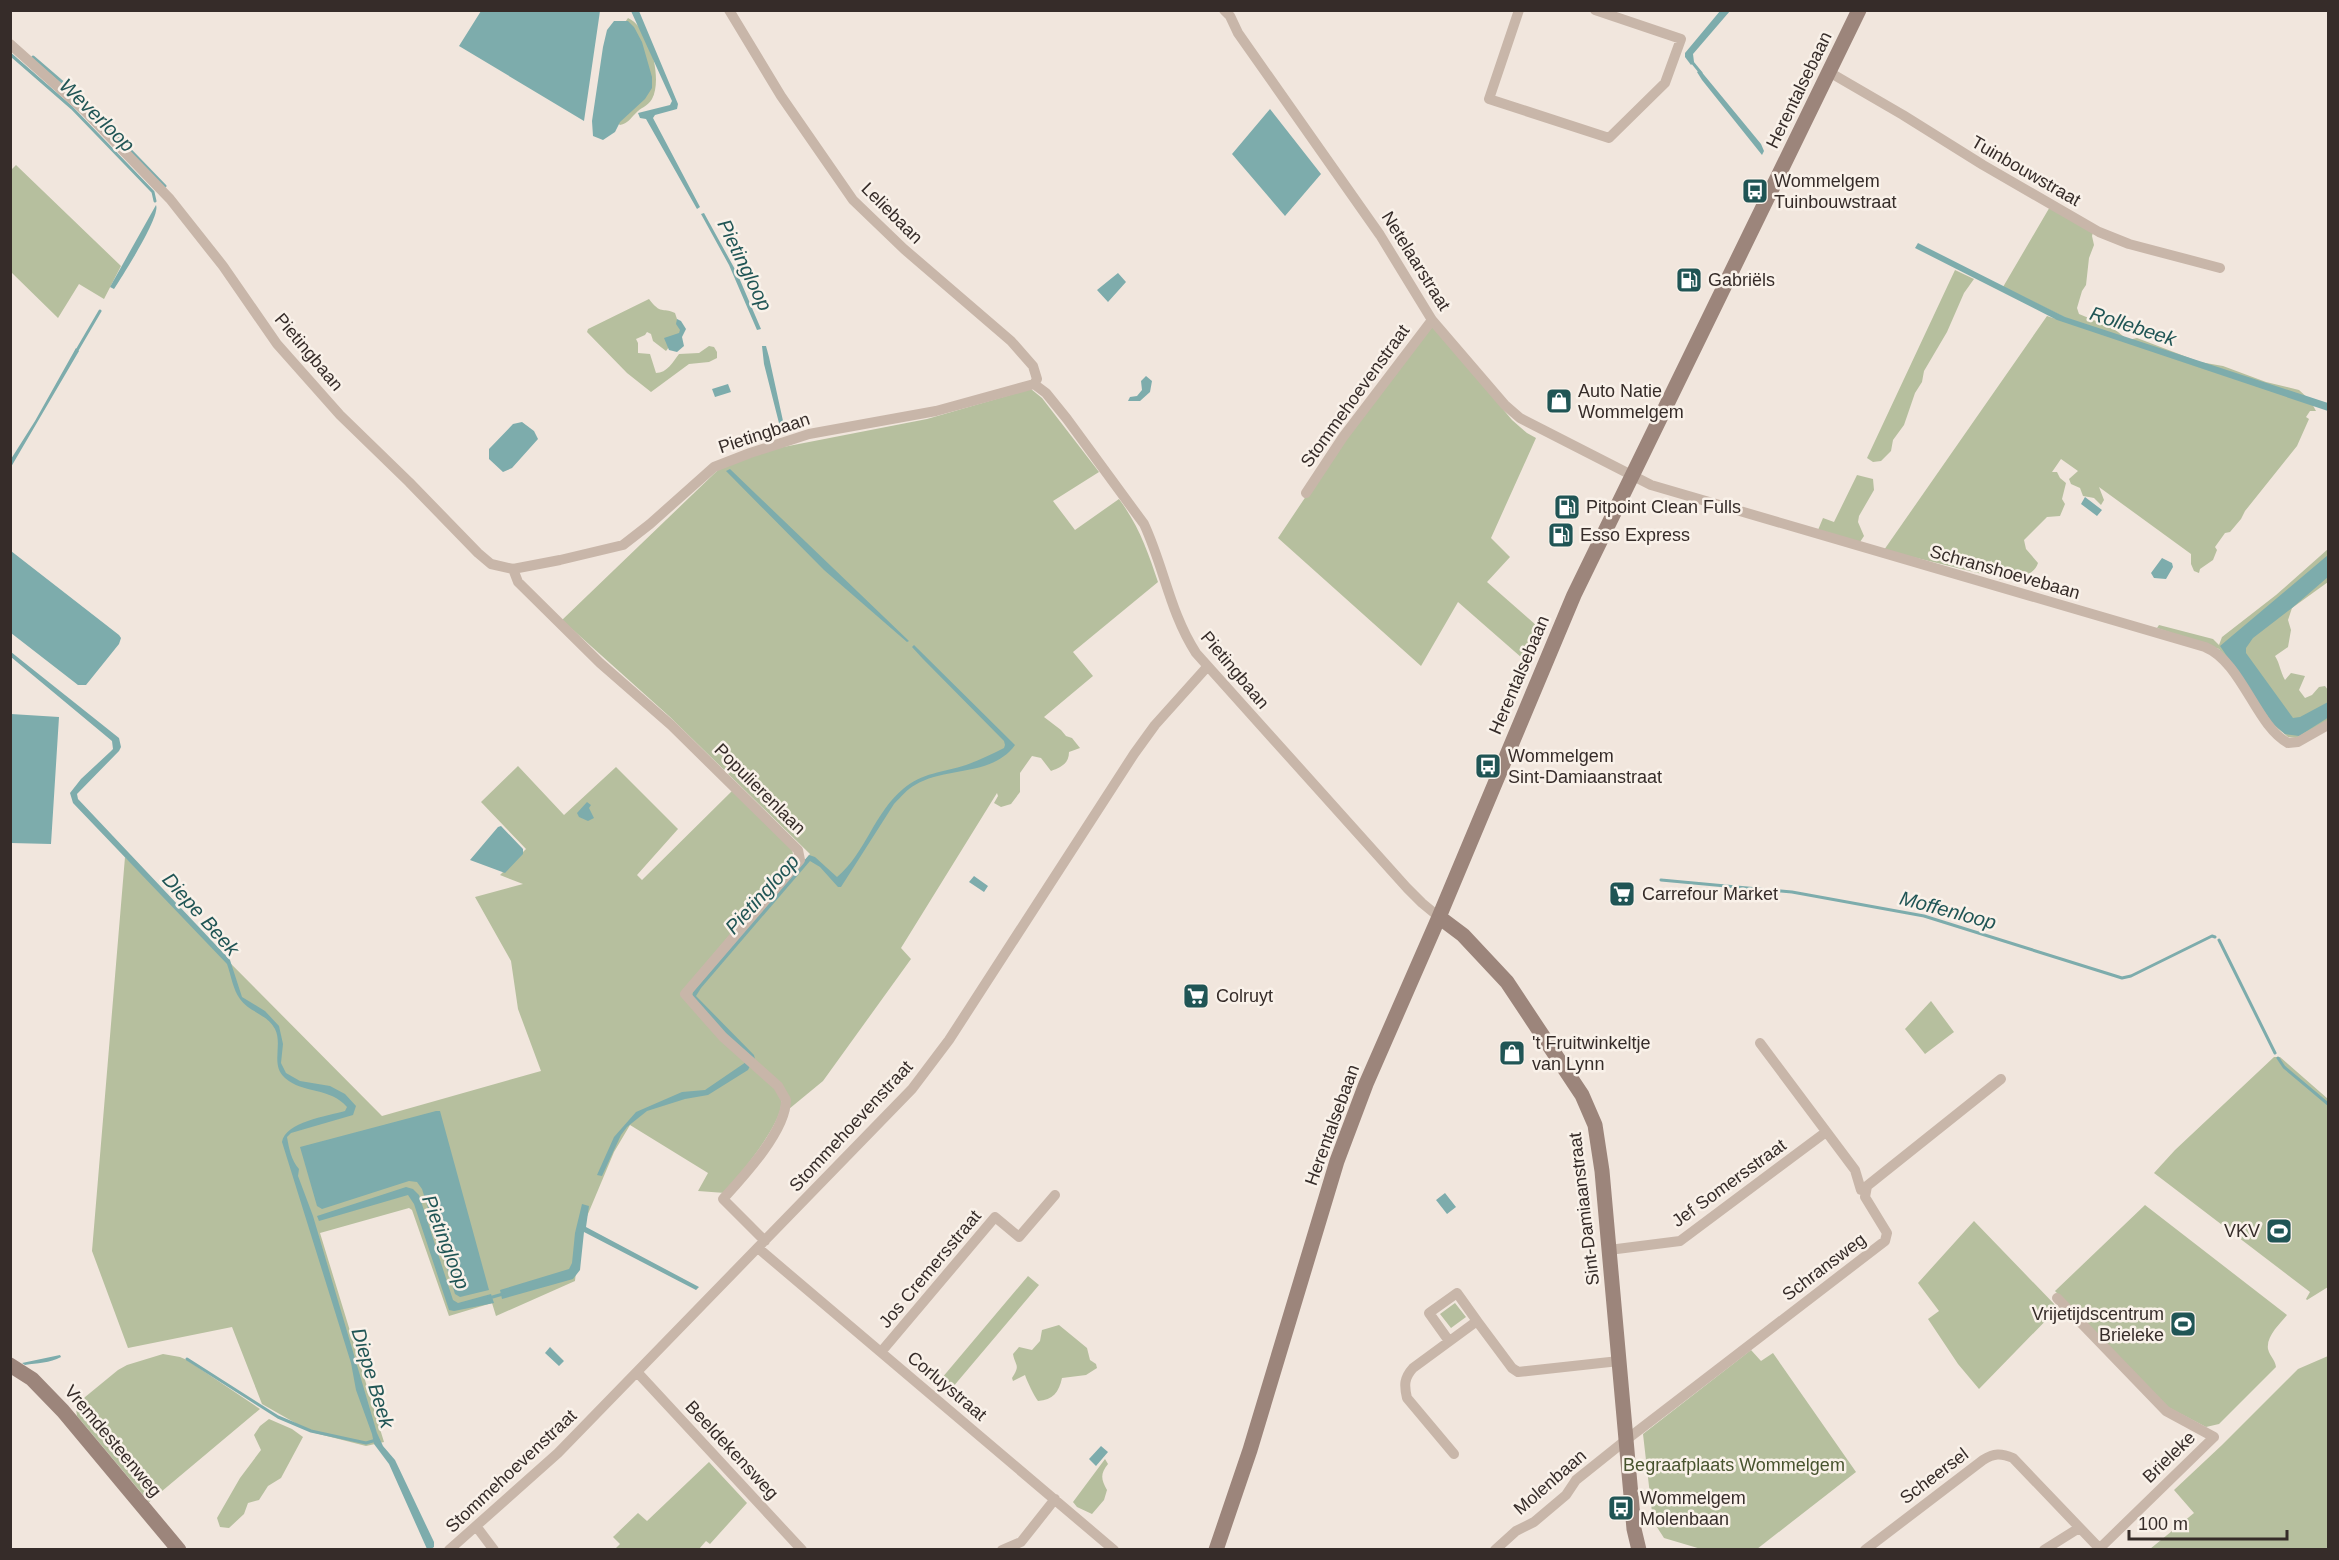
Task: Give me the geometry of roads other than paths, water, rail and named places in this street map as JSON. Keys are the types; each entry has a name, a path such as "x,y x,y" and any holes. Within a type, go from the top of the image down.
{"main road":[{"name":"Herentalsebaan","path":"1216,1550 1250,1450 1350,1125 1574,595 1859,10"},
{"name":"Sint-Damiaanstraat","path":"1439,917 1464,936 1507,982 1582,1095 1595,1125 1600,1152 1634,1529 1639,1550"},
{"name":"Vremdesteenweg","path":"10,1365 32,1379 63,1411 179,1550"}],"street":[{"name":"Leliebaan","path":"729,10 781,96 853,201 904,249 1011,341 1033,366 1037,379 1034,384"},
{"path":"1519,10 1489,99 1609,138 1665,83 1680,39 1595,10"},
{"name":"Netelaarstraat","path":"1228,12 1238,33 1380,235 1432,320 1505,405 1538,429 1632,474"},
{"name":"Pietingbaan","path":"10,44 84,110 170,200 223,266 277,344 340,415 491,564 513,569 623,545 650,524 708,471 728,460 809,434 936,411 1034,384 1046,393 1067,419 1144,524 1185,637 1207,667 1407,888 1439,917"},
{"name":"Tuinbouwstraat","path":"1829,72 2100,232 2129,244 2220,268"},
{"name":"Stommehoevenstraat","path":"1306,493 1343,437 1432,320"},
{"name":"Schranshoevebaan","path":"1632,474 1651,485 2205,647 2223,658 2274,731 2284,741 2298,742 2328,725"},
{"name":"Populierenlaan","path":"513,569 518,582 600,663 671,725 798,850 800,860 685,994 723,1037 778,1086 786,1100 786,1108 760,1156 723,1199 761,1244"},
{"name":"Stommehoevenstraat","path":"449,1550 558,1452 891,1112 932,1064 1134,754 1155,725 1207,667"},
{"name":"Schransweg","path":"1626,1440 1885,1241 1887,1233 1865,1197 1865,1191 1861,1190 1855,1170 1760,1043"},
{"path":"1865,1191 1872,1182 2001,1079"},
{"name":"Jef Somersstraat","path":"1609,1250 1680,1241 1826,1132"},
{"name":"Jos Cremersstraat","path":"881,1352 995,1217 1019,1237 1055,1195"},
{"name":"Corluystraat","path":"761,1244 881,1352 1114,1550"},
{"path":"1449,1341 1429,1313 1457,1293 1512,1368 1518,1372 1619,1361"},
{"name":"Brieleke","path":"2056,1298 2166,1411 2214,1437 2100,1549"},
{"path":"1454,1454 1407,1398 1406,1377 1413,1368 1477,1321"},
{"name":"Beeldekensweg","path":"637,1372 802,1550"},
{"name":"Molenbaan","path":"1496,1550 1516,1531 1534,1522 1566,1495 1576,1480 1626,1440"},
{"name":"Scheersel","path":"1870,1548 1983,1460 1999,1453 2013,1458 2100,1549"},
{"path":"1002,1550 1021,1542 1055,1500"},
{"path":"476,1526 494,1550"},
{"path":"2044,1550 2079,1528"}],"water":[{"path":"481,11 600,11 584,121 459,46"},
{"path":"631,11 639,11 678,104 677,109 655,115 653,118 700,207 697,209 646,119 640,118 638,113 670,105 672,101"},
{"path":"1720,11 1730,11 1693,54 1694,62 1691,65 1685,53"},
{"path":"614,21 628,21 634,27 642,42 652,77 652,88 645,99 620,122 615,132 603,140 593,136 592,121 603,47 607,30"},
{"path":"1700,70 1761,144 1764,151 1762,155 1702,80 1697,72"},
{"path":"1270,109 1321,174 1285,216 1232,154"},
{"path":"156,205 153,221 140,246 114,289 110,287"},
{"path":"704,213 737,273 761,329 757,330 729,265 701,214"},
{"path":"1918,243 2065,317 2328,403 2328,411 2057,320 1915,248"},
{"path":"1118,273 1126,282 1108,302 1097,290"},
{"path":"677,319 686,329 682,337 684,346 677,352 669,350 664,338 679,333"},
{"path":"762,346 766,346 769,357 785,430 781,431 764,364"},
{"path":"76,348 79,351 11,467 11,459"},
{"path":"1146,376 1152,381 1150,392 1140,401 1128,401 1130,397 1137,396 1142,390 1141,381"},
{"path":"728,384 731,392 715,397 712,389"},
{"path":"522,422 534,431 538,439 512,468 503,472 489,459 489,449 513,424"},
{"path":"730,469 909,641 907,642 824,570 726,471"},
{"path":"2085,497 2102,510 2097,516 2081,504"},
{"path":"11,551 121,638 119,644 86,685 78,685 11,633"},
{"path":"2328,555 2328,577 2253,638 2246,648 2246,653 2293,718 2300,717 2328,702 2326,719 2299,736 2285,734 2273,724 2220,646"},
{"path":"2162,558 2172,563 2173,567 2166,579 2154,578 2151,573"},
{"path":"914,645 1015,745 994,762 927,779 909,789 894,804 841,887 838,887 820,867 810,861 701,988 696,996 754,1055 755,1059 730,1038 692,998 693,992 809,855 815,857 837,877 855,857 884,810 903,789 917,779 966,765 1004,748 1004,741 923,659 912,647"},
{"path":"11,652 119,738 121,747 119,751 77,794 78,799 230,960 242,997 265,1011 279,1026 283,1044 281,1063 286,1073 300,1081 330,1086 345,1094 356,1106 353,1115 291,1133 287,1137 292,1158 299,1169 298,1176 313,1216 377,1433 383,1446 395,1460 434,1542 434,1547 431,1549 427,1549 389,1464 374,1444 282,1142 291,1129 318,1118 345,1111 347,1107 333,1096 292,1083 285,1078 278,1067 278,1042 275,1029 272,1024 240,999 227,964 73,803 70,793 81,779 113,749 112,741 11,657"},
{"path":"11,714 59,717 51,844 11,843"},
{"path":"587,802 591,805 589,808 594,818 588,821 579,817 577,813"},
{"path":"501,826 523,849 523,854 505,873 470,860"},
{"path":"974,876 988,886 984,892 969,882"},
{"path":"746,1062 750,1066 748,1070 708,1095 685,1099 647,1111 627,1127 602,1176 597,1175 614,1137 636,1112 682,1092 705,1090"},
{"path":"440,1111 489,1290 460,1297 455,1294 422,1189 417,1182 409,1181 322,1209 317,1206 300,1147"},
{"path":"406,1187 413,1189 419,1195 453,1300 458,1303 491,1294 494,1303 449,1310 414,1204 408,1195 319,1221 317,1216"},
{"path":"1445,1193 1456,1207 1447,1214 1436,1200"},
{"path":"582,1204 589,1206 586,1227 699,1287 696,1290 584,1232 580,1270 573,1279 502,1299 500,1290 569,1269"},
{"path":"550,1347 564,1361 559,1366 545,1353"},
{"path":"60,1355 61,1357 48,1362 25,1365 22,1363"},
{"path":"1101,1446 1108,1452 1096,1466 1089,1459"}],"waterway":[{"name":"Weverloop","path":"10,54 72,108 153,192 155,201"},
{"path":"33,57 76,94 165,186"},
{"name":"Rollebeek","path":"1692,62 1701,73"},
{"name":"Weverloop","path":"76,352 100,311"},
{"name":"Moffenloop","path":"1661,880 1792,892 1924,916 2122,978 2131,976 2212,936 2215,937"},
{"name":"Moffenloop","path":"2219,940 2275,1053"},
{"name":"Moffenloop","path":"2278,1058 2284,1067 2328,1104"},
{"name":"Pietingloop","path":"489,1298 503,1294"},
{"name":"Diepe Beek","path":"187,1359 278,1417 311,1431 366,1443 376,1440"}],"place":[{"name":"Wommelgem Tuinbouwstraat","path":"1755,191"},
{"name":"Gabriëls","path":"1689,280"},
{"name":"Auto Natie Wommelgem","path":"1559,401"},
{"name":"Pitpoint Clean Fulls","path":"1567,507"},
{"name":"Esso Express","path":"1561,535"},
{"name":"Wommelgem Sint-Damiaanstraat","path":"1488,766"},
{"name":"Carrefour Market","path":"1622,894"},
{"name":"Colruyt","path":"1196,996"},
{"name":"'t Fruitwinkeltje van Lynn","path":"1512,1053"},
{"name":"VKV","path":"2279,1231"},
{"name":"Vrijetijdscentrum Brieleke","path":"2183,1324"},
{"name":"Wommelgem Molenbaan","path":"1621,1508"}],"park label":[{"name":"Begraafplaats Wommelgem","path":"1734,1465"}]}
